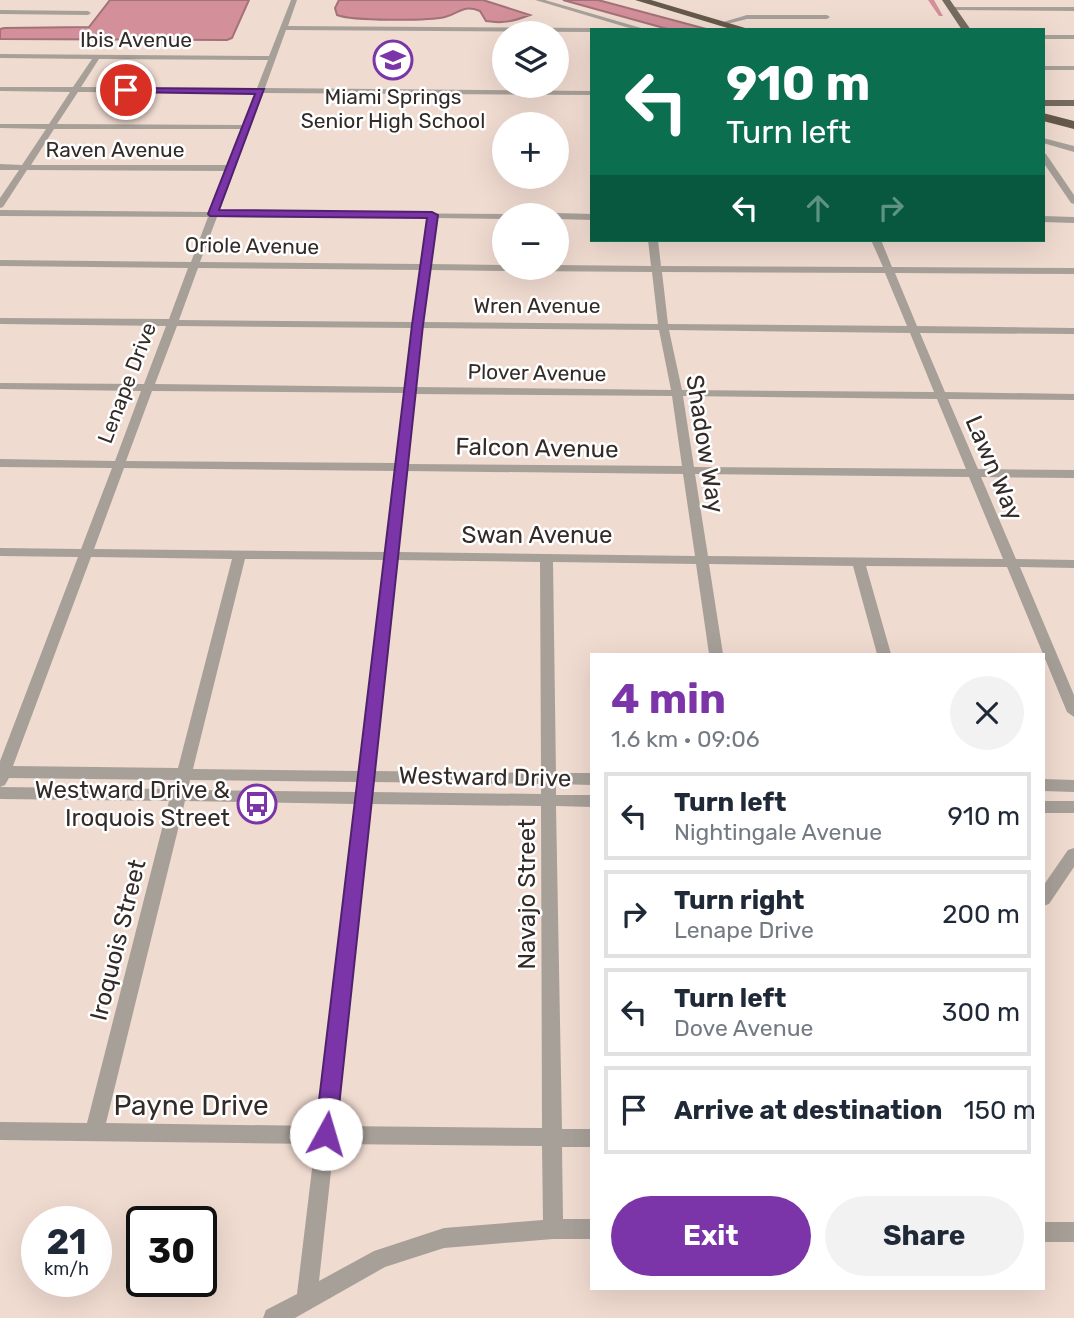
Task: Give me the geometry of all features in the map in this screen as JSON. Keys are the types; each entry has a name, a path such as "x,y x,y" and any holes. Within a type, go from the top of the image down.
{"highway":[{"path":"636,1 698,21 727,26"},
{"path":"636,1 727,26"},
{"path":"1045,112 1074,122"}],"main road":[{"path":"946,0 966,28"},
{"path":"1045,110 1074,103"}],"street":[{"name":"Lenape Drive","path":"1,775 294,0"},
{"path":"538,0 639,28"},
{"path":"953,9 1074,9"},
{"path":"0,12 88,13"},
{"path":"727,26 747,16 827,17"},
{"path":"621,28 630,25"},
{"path":"284,28 590,30"},
{"path":"1045,37 1074,37"},
{"name":"Ibis Avenue","path":"0,56 272,58"},
{"path":"0,205 97,57"},
{"path":"1045,68 1074,68"},
{"path":"0,89 590,93"},
{"path":"0,126 246,128"},
{"path":"1045,141 1074,149"},
{"path":"1045,159 1074,201"},
{"name":"Raven Avenue","path":"0,167 230,169"},
{"path":"1045,174 1056,174"},
{"path":"0,213 492,216"},
{"path":"307,1297 417,325 432,215"},
{"path":"569,216 590,216"},
{"path":"1045,219 1074,220"},
{"name":"Shadow Way","path":"653,242 663,326 677,394 716,653"},
{"name":"Lawn Way","path":"877,242 1074,712"},
{"name":"Oriole Avenue","path":"0,263 492,268"},
{"path":"569,268 1074,271"},
{"name":"Wren Avenue","path":"0,321 1074,331"},
{"name":"Plover Avenue","path":"0,386 1074,397"},
{"name":"Falcon Avenue","path":"0,463 1074,474"},
{"name":"Swan Avenue","path":"0,552 1074,564"},
{"name":"Iroquois Street","path":"94,1132 239,555"},
{"name":"Navajo Street","path":"546,558 551,800 553,1228"},
{"path":"858,561 884,653"},
{"name":"Westward Drive","path":"1,775 184,774 590,779"},
{"path":"1045,785 1074,786"},
{"name":"Westward Drive","path":"0,793 590,801"},
{"path":"1045,807 1074,807"},
{"path":"1045,896 1074,854"},
{"name":"Payne Drive","path":"0,1130 590,1138"},
{"path":"274,1318 380,1258 444,1238 553,1228 590,1229"},
{"path":"1045,1232 1074,1232"}],"shaded area":[{"path":"110,0 249,0 232,38 227,40 0,39 0,29 4,28 89,27"},
{"path":"339,0 483,0 530,15 492,22 486,21 480,11 469,9 436,18 390,20 345,17 337,15 335,8"},
{"path":"563,0 598,0 703,28 664,28"}],"waterway":[{"path":"931,0 941,15"}],"place":[{"name":"Miami Springs Senior High School","path":"393,60"},
{"name":"Westward Drive & Iroquois Street","path":"257,804"}],"route":[{"path":"126,90 260,91 213,214 432,215 417,325 326,1134"}]}
